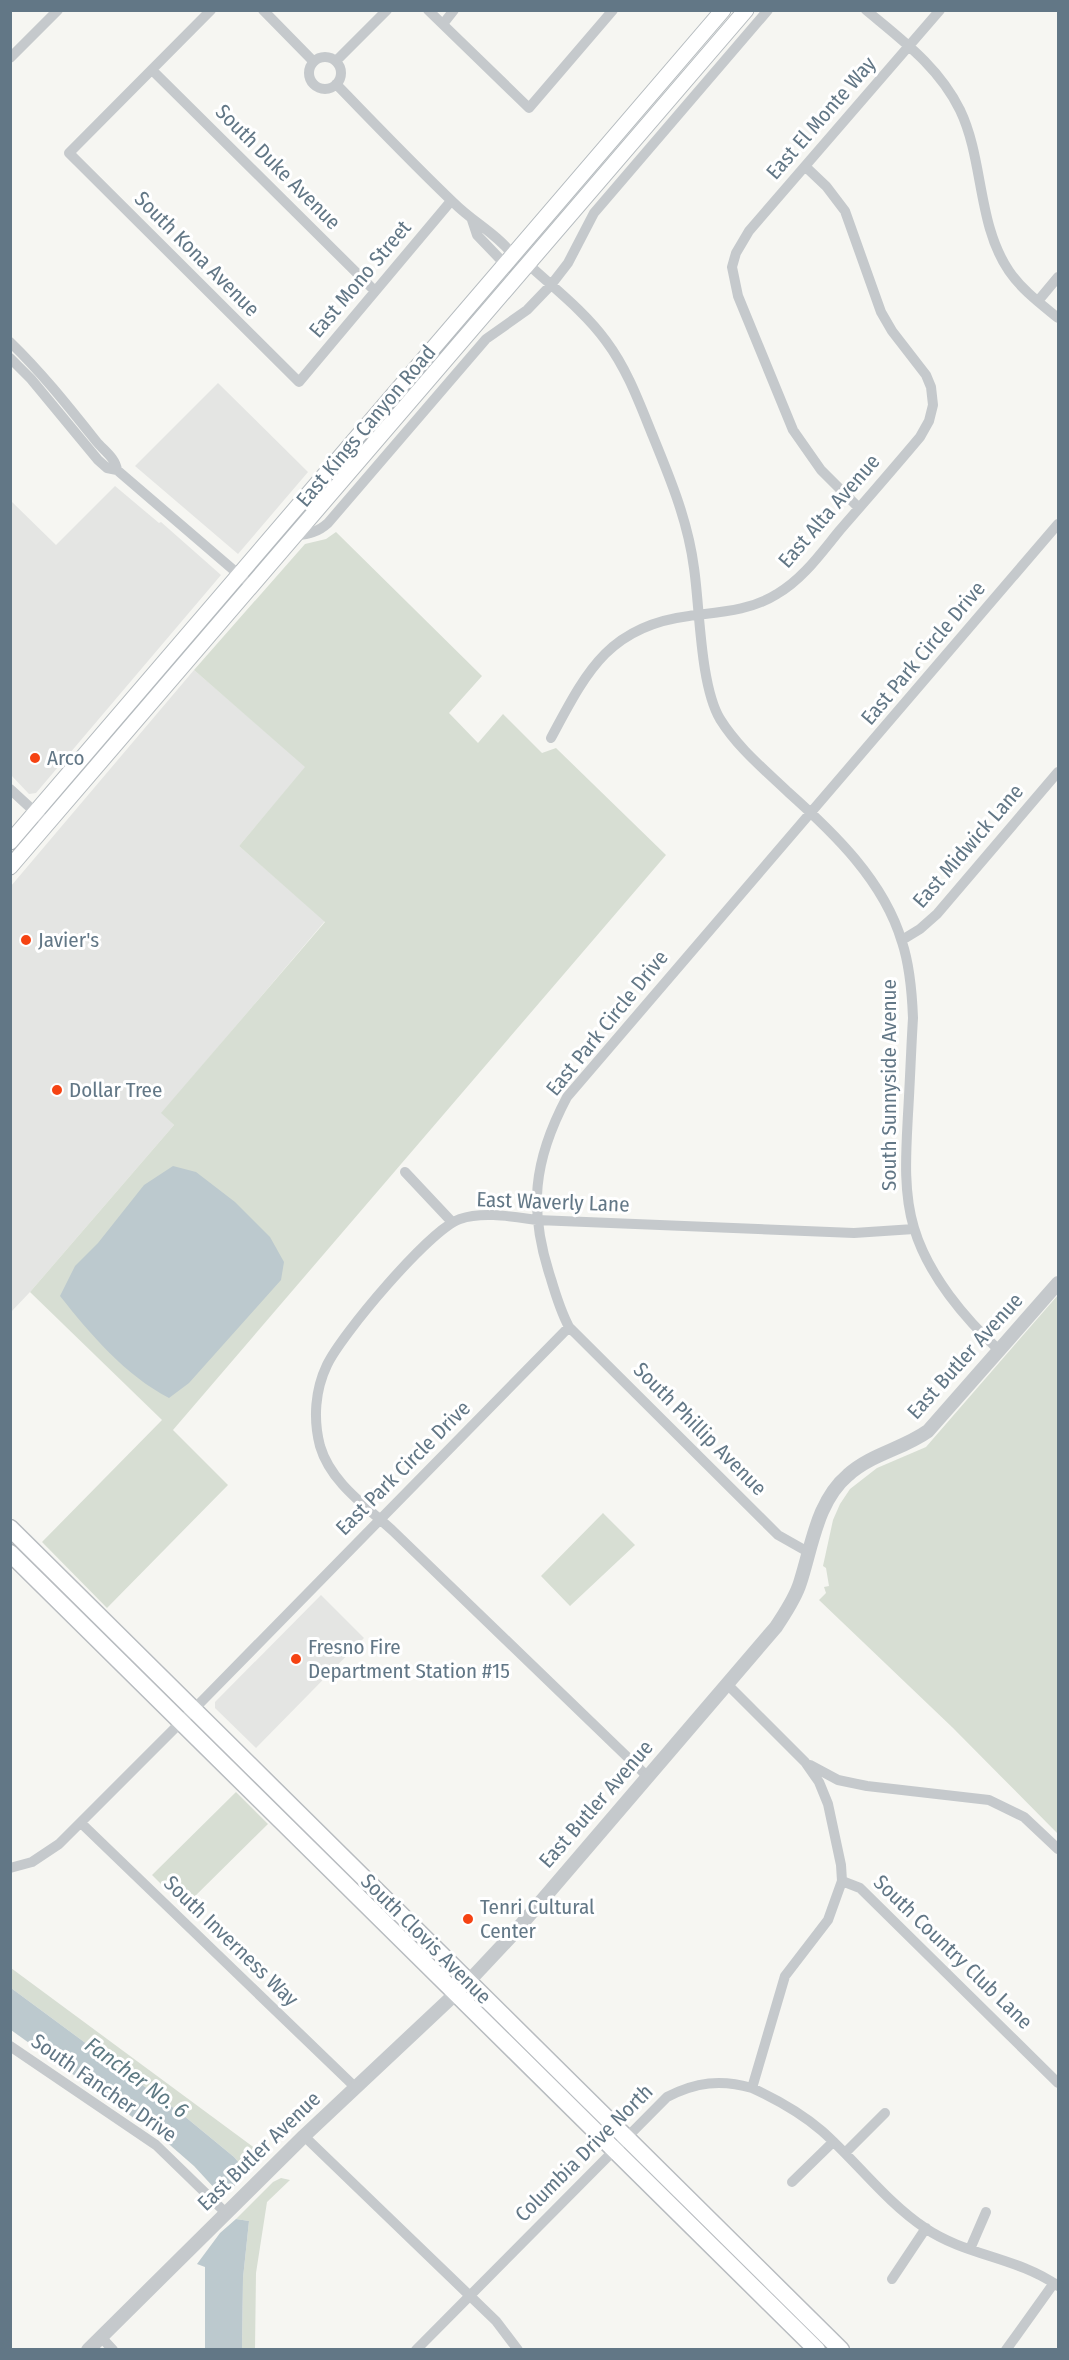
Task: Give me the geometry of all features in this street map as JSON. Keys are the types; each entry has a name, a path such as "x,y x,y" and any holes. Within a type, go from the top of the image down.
{"main road":[{"name":"East Kings Canyon Road","path":"10,842 723,10"},
{"name":"East Kings Canyon Road","path":"10,867 746,10"},
{"path":"529,265 526,260 528,250 599,168 609,144"},
{"path":"435,372 446,347 508,273 513,263 508,261"},
{"name":"South Clovis Avenue","path":"10,1528 842,2349"},
{"name":"South Clovis Avenue","path":"11,1554 817,2349"}],"street":[{"path":"10,58 58,10"},
{"path":"153,70 211,10"},
{"path":"263,10 314,62"},
{"path":"336,62 387,10"},
{"path":"428,10 529,108 613,10"},
{"path":"442,24 454,10"},
{"name":"East Kings Canyon Road","path":"294,536 311,534 328,523 486,339 527,310 551,285 568,263 594,213 768,10"},
{"path":"866,10 937,73 960,110 971,138 996,246 1010,273 1059,318"},
{"name":"East El Monte Way","path":"860,508 821,470 793,430 738,296 732,267 736,253 749,231 940,10"},
{"path":"328,57 336,62 341,74 336,84 325,89 311,82 309,71 317,59 328,57"},
{"name":"South Kona Avenue","path":"153,70 69,153 298,382"},
{"name":"South Duke Avenue","path":"153,70 375,291"},
{"path":"336,84 451,201 472,220 485,227 508,261"},
{"name":"East Alta Avenue","path":"551,738 581,683 607,651 649,625 666,619 748,607 783,590 812,563 860,508 920,437 929,421 933,405 931,387 926,375 892,331 881,312 845,211 826,186 806,167"},
{"name":"East Mono Street","path":"298,382 451,201"},
{"name":"South Sunnyside Avenue","path":"529,265 593,325 634,389 685,521 694,567 707,676 718,716 730,735 745,752 843,844 894,920 902,940 909,972 913,1018 906,1173 914,1229 926,1256 946,1290 985,1337 1000,1351"},
{"path":"1038,301 1059,277"},
{"path":"10,342 55,389 99,445 116,462 117,470"},
{"path":"10,358 31,379 98,460 107,468 117,470 252,585"},
{"name":"East Park Circle Drive","path":"10,1868 33,1862 48,1853 81,1822 569,1327 543,1255 537,1220 537,1189 545,1144 567,1097 1059,524"},
{"name":"East Midwick Lane","path":"902,940 920,929 937,914 1059,772"},
{"path":"10,789 48,824"},
{"path":"405,1172 452,1222"},
{"name":"East Waverly Lane","path":"647,1776 393,1531 347,1491 321,1448 316,1419 320,1386 326,1366 350,1328 431,1238 452,1222 475,1216 854,1233 914,1229"},
{"name":"East Butler Avenue","path":"88,2349 304,2136 469,1981 514,1933 784,1614 800,1584 808,1552 829,1496 837,1485 861,1465 902,1447 928,1431 1059,1283"},
{"name":"South Phillip Avenue","path":"569,1327 778,1535 808,1552"},
{"path":"727,1684 805,1762 819,1782 828,1804 841,1865 842,1881 828,1920 785,1976 752,2088"},
{"path":"805,1762 838,1780 867,1786 989,1800 1024,1817 1059,1849"},
{"name":"South Inverness Way","path":"81,1822 355,2087"},
{"name":"South Country Club Lane","path":"842,1881 860,1888 1059,2083"},
{"name":"South Fancher Drive","path":"10,2046 156,2145 226,2213"},
{"name":"Columbia Drive North","path":"416,2349 654,2108 667,2097 681,2090 697,2084 715,2082 734,2082 752,2088 792,2108 845,2153 902,2210 926,2228 970,2249 1021,2265 1056,2284"},
{"path":"845,2153 885,2113"},
{"path":"304,2136 496,2321 518,2349"},
{"path":"792,2182 833,2142"},
{"path":"970,2249 986,2212"},
{"path":"892,2279 926,2228"},
{"path":"1006,2349 1056,2284"},
{"path":"101,2337 113,2349"}],"shaded area":[{"path":"218,383 308,472 238,554 135,466"},
{"path":"115,486 159,523 161,522 221,575 36,793 29,794 11,775 11,501 56,545"},
{"path":"336,532 482,676 449,713 478,743 503,714 542,753 556,748 666,855 173,1430 228,1485 107,1608 42,1542 162,1420 30,1292 174,1125 161,1113 325,922 239,846 305,767 194,670 305,544 326,539"},
{"path":"194,670 306,767 239,846 325,921 162,1113 174,1125 11,1312 11,886"},
{"path":"173,1166 196,1172 235,1202 270,1237 284,1262 281,1280 189,1383 169,1398 123,1366 60,1296 75,1266 98,1243 144,1185"},
{"path":"1058,1295 1058,1834 953,1728 819,1600 826,1593 824,1587 829,1586 826,1568 823,1566 833,1520 850,1489 877,1468 926,1447"},
{"path":"603,1513 635,1545 570,1606 541,1576"},
{"path":"321,1595 364,1638 256,1748 215,1708 215,1702"},
{"path":"236,1792 268,1824 184,1907 152,1875"},
{"path":"11,1968 260,2152 254,2161 256,2165 247,2172 234,2157 183,2115 11,1988"},
{"path":"11,1988 183,2115 234,2157 247,2172 229,2192 217,2191 194,2166 163,2139 11,2030"},
{"path":"281,2178 290,2180 267,2202 256,2273 255,2349 242,2349 243,2278 249,2221 236,2219 273,2182"},
{"path":"236,2219 249,2221 243,2278 242,2349 205,2349 205,2267 197,2264 220,2233"}],"place":[{"name":"Arco","path":"35,758"},
{"name":"Javier's","path":"26,940"},
{"name":"Dollar Tree","path":"57,1090"},
{"name":"Fresno Fire Department Station #15","path":"296,1659"},
{"name":"Tenri Cultural Center","path":"468,1919"}],"water label":[{"name":"Fancher No. 6","path":"137,2077"}]}
